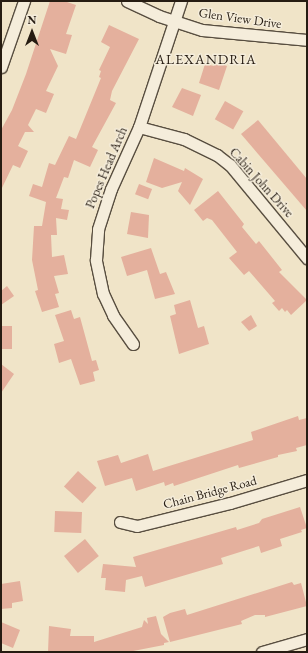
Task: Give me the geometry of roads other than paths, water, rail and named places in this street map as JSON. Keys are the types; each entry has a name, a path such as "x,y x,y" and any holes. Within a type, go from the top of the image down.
{"street":[{"path":"1,67 24,1"},
{"name":"Glen View Drive","path":"127,1 174,22 226,34 307,40"},
{"name":"Popes Head Arch","path":"133,344 113,314 103,294 96,260 96,244 102,212 139,127 181,1"},
{"name":"Cabin John Drive","path":"139,127 184,139 217,155 230,165 307,258"},
{"name":"Chain Bridge Road","path":"120,522 137,526 230,503 307,480"},
{"path":"262,652 307,639"}],"district":[{"name":"ALEXANDRIA","path":"206,59"}]}
